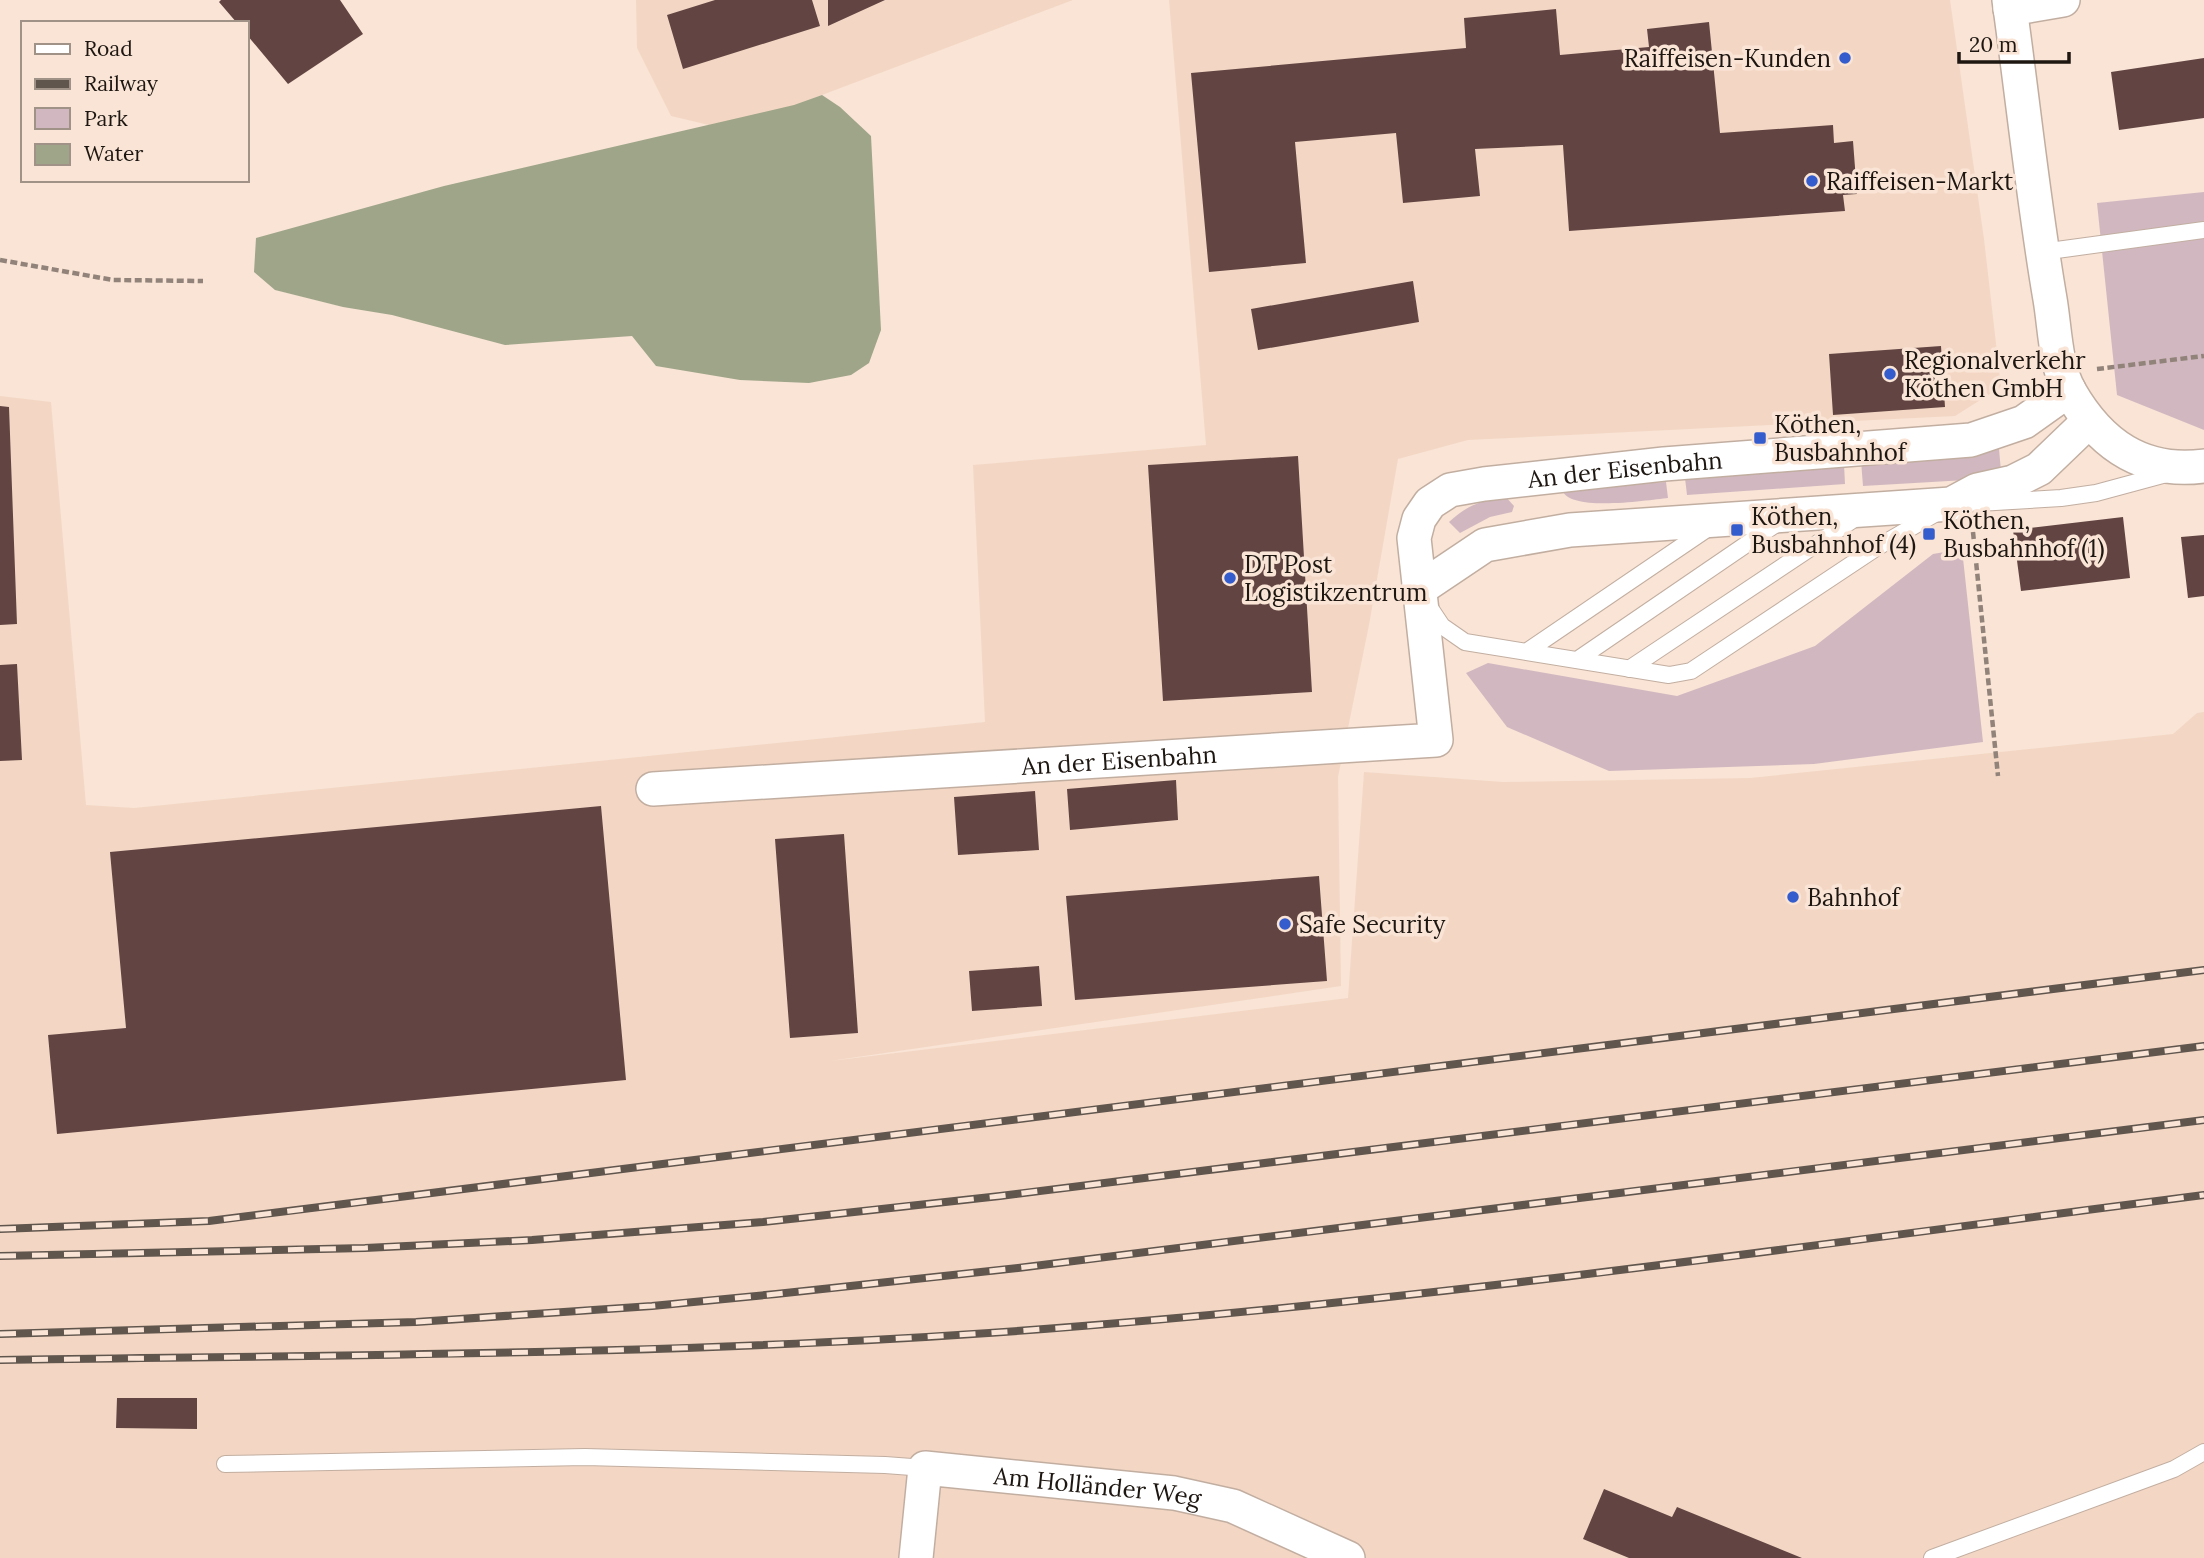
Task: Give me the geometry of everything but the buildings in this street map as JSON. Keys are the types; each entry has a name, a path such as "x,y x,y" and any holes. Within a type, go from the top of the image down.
{"street":[{"path":"2063,0 2009,4 2058,351 2069,390 2089,421 2113,445 2132,456 2156,464 2193,468"},
{"name":"An der Eisenbahn","path":"653,789 1436,740 1414,538 1419,519 1430,503 1450,490 1664,464 1971,440 2024,422 2069,390"},
{"path":"1418,590 1485,545 1570,530 1951,504 1977,490 2013,482 2039,469 2089,421"},
{"path":"916,1558 925,1468"},
{"name":"Am Holländer Weg","path":"925,1468 1174,1493 1233,1506 1348,1558"}],"lane":[{"path":"2042,252 2204,230"},
{"path":"1418,590 1442,626 1465,642 1669,675 1691,671 1877,548 1951,504 2061,498 2096,493 2193,468"},
{"path":"1629,668 1868,510"},
{"path":"1577,660 1790,515"},
{"path":"1526,652 1720,520"},
{"path":"1932,1558 2174,1469 2204,1452"},
{"path":"225,1464 584,1458 925,1468"}],"path":[{"path":"0,260 113,279 203,281"}],"shaded area":[{"path":"636,0 1073,0 730,130 671,116 637,48"},
{"path":"1169,0 1950,0 1984,239 2001,387 1955,416 1468,440 1398,459 1369,625 1338,777 1341,986 830,1061 1348,998 1364,772 1503,782 1750,778 2173,734 2197,713 2204,712 2204,1558 0,1558 0,396 51,402 86,805 134,808 985,722 973,465 1206,445"}],"green space":[{"path":"2204,192 2204,430 2117,395 2097,203"},
{"path":"1999,449 2001,471 1966,480 1863,486 1861,461"},
{"path":"1844,464 1845,484 1687,495 1685,478"},
{"path":"1666,482 1668,498 1627,502 1578,501 1567,496 1562,489 1564,488"},
{"path":"1504,495 1514,506 1512,512 1490,517 1460,533 1449,522 1474,505"},
{"path":"1962,549 1983,742 1814,764 1609,771 1507,727 1466,673 1488,663 1677,696 1815,646 1933,554"}],"water":[{"path":"822,95 840,107 871,136 881,330 869,363 851,375 809,383 740,380 656,366 632,336 505,345 392,315 343,307 275,290 254,272 256,238 444,186 794,105"}],"railway":[{"path":"0,1229 209,1221 2204,970"},
{"path":"0,1256 365,1248 532,1240 763,1222 1000,1196 2204,1046"},
{"path":"0,1334 416,1322 652,1306 776,1294 1018,1268 2204,1120"},
{"path":"0,1360 653,1349 914,1338 1044,1329 1480,1287 2204,1195"}],"place":[{"name":"Raiffeisen-Kunden","path":"1845,58"},
{"name":"Raiffeisen-Markt","path":"1812,181"},
{"name":"Regionalverkehr Köthen GmbH","path":"1890,374"},
{"name":"Köthen, Busbahnhof","path":"1760,438"},
{"name":"Köthen, Busbahnhof (4)","path":"1737,530"},
{"name":"Köthen, Busbahnhof (1)","path":"1929,534"},
{"name":"DT Post Logistikzentrum","path":"1230,578"},
{"name":"Bahnhof","path":"1793,897"},
{"name":"Safe Security","path":"1285,924"}]}
